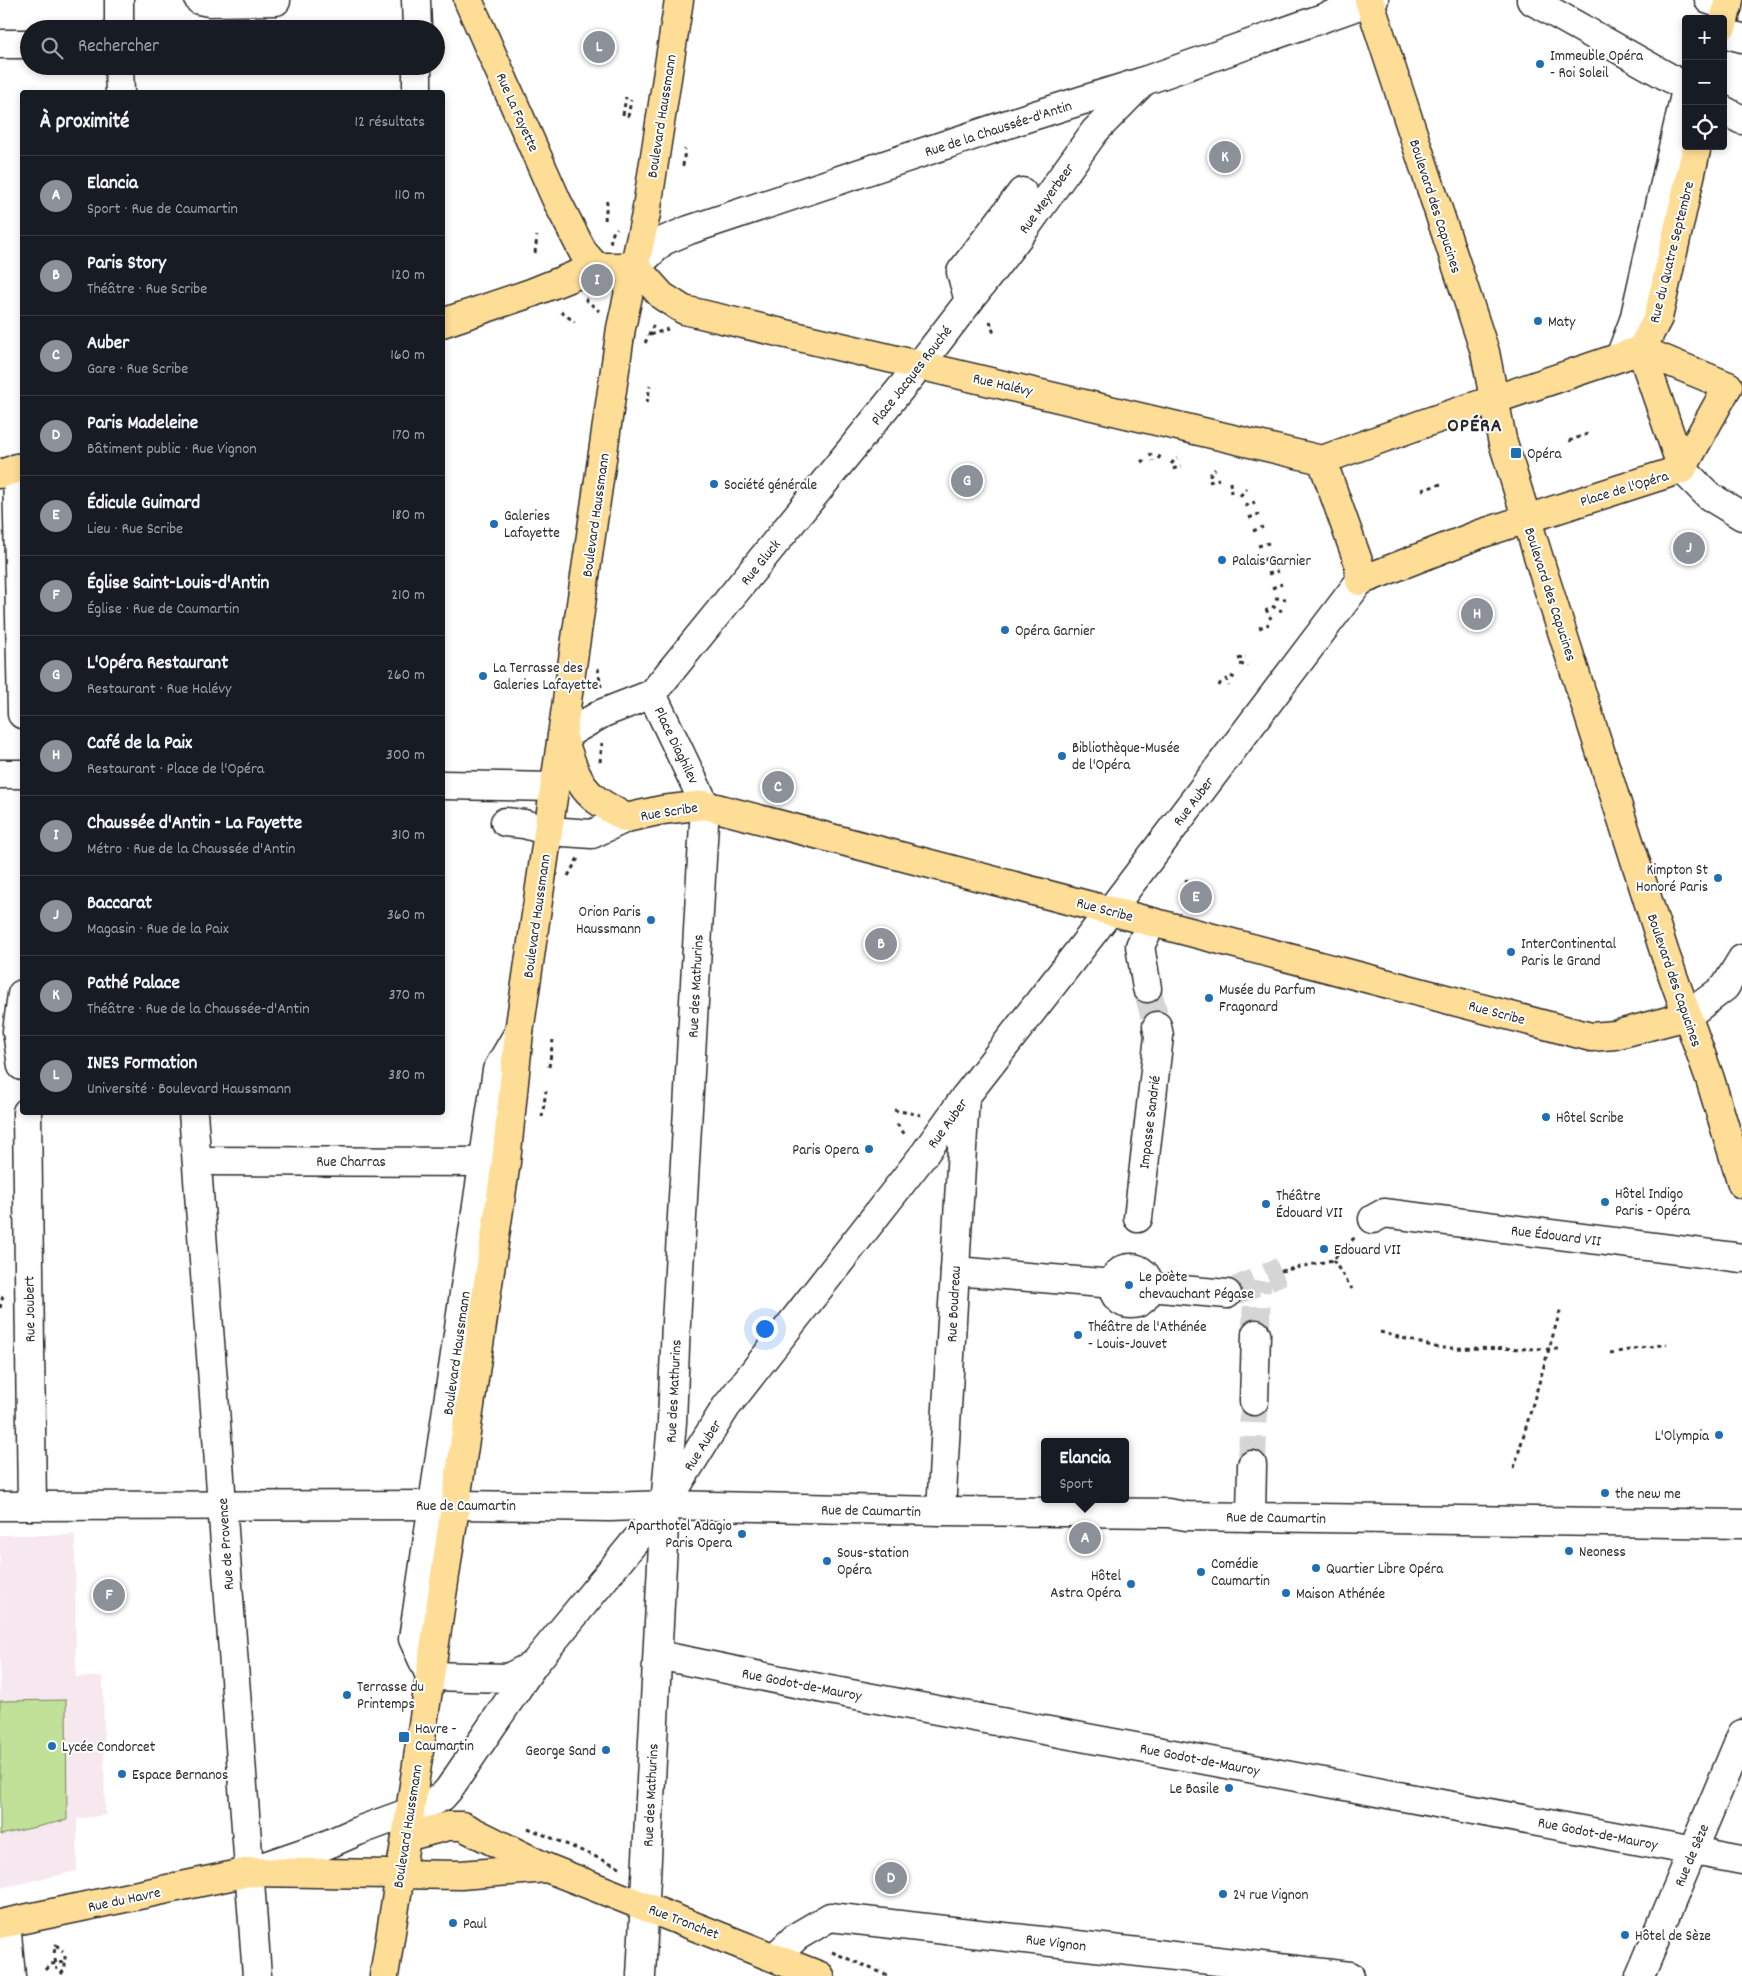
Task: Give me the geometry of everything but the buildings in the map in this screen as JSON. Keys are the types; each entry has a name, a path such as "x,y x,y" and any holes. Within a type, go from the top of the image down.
{"main road":[{"name":"Rue La Fayette","path":"468,0 568,223 583,252 596,268"},
{"name":"Boulevard Haussmann","path":"384,1976 430,1676 445,1505 495,1162 519,1032 621,328 636,267 650,191 679,0"},
{"name":"Boulevard des Capucines","path":"1371,1 1483,346 1502,439 1665,954 1710,1080 1742,1184"},
{"name":"Rue du Quatre Septembre","path":"1631,354 1658,318 1696,150"},
{"path":"445,322 531,293 596,268 636,267"},
{"name":"Rue Halévy","path":"636,267 662,296 684,310 1322,460"},
{"path":"1360,581 1359,564 1322,460 1494,400 1631,354 1682,470"},
{"name":"Place de l'Opéra","path":"1360,581 1527,518 1682,470 1735,384 1631,354"},
{"name":"Rue Scribe","path":"562,737 573,766 584,786 593,797 626,818 662,810 706,805 1591,1037 1615,1035 1687,1016"},
{"path":"408,1824 462,1826"},
{"name":"Rue Tronchet","path":"462,1826 547,1868 820,1976"},
{"name":"Rue Tronchet","path":"400,1875 461,1875 547,1868"},
{"name":"Rue du Havre","path":"3,1923 249,1872 400,1875"}],"street":[{"path":"119,0 119,20"},
{"path":"199,0 209,2 276,1"},
{"path":"416,0 416,20"},
{"path":"1531,0 1682,86"},
{"name":"Rue de la Chaussée-d'Antin","path":"636,267 663,241 689,230 1029,117 1144,81 1371,1"},
{"path":"1168,54 1245,28 1260,40"},
{"path":"1727,34 1742,38"},
{"path":"0,44 20,44"},
{"path":"119,75 120,90"},
{"path":"417,75 417,90"},
{"name":"Rue Meyerbeer","path":"962,311 1026,227 1095,131 1144,81"},
{"name":"Rue du Quatre Septembre","path":"1631,354 1634,320 1682,105"},
{"path":"1727,112 1742,120"},
{"path":"962,311 961,272 1022,192"},
{"name":"Place Jacques Rouché","path":"868,429 962,311"},
{"name":"Rue Gluck","path":"652,694 868,429"},
{"path":"13,470 20,660"},
{"path":"1682,470 1709,496 1742,516"},
{"name":"Rue Auber","path":"408,1824 449,1790 534,1664 666,1505 726,1407 925,1153 965,1097 1110,911 1360,581"},
{"name":"Place Diaghilev","path":"562,737 603,713 652,694 706,805"},
{"path":"0,774 20,774"},
{"path":"445,785 555,787"},
{"name":"Rue des Mathurins","path":"641,1976 706,805"},
{"path":"505,822 524,824 549,831 592,834 626,818"},
{"path":"1147,988 1140,946 1152,922"},
{"path":"1687,1016 1725,987 1742,959"},
{"path":"0,1007 17,1031"},
{"path":"20,1009 17,1031 20,1052"},
{"name":"Impasse Sandrié","path":"1138,1218 1159,1036 1157,1026"},
{"name":"Rue Boudreau","path":"941,1512 965,1097"},
{"name":"Rue Joubert","path":"27,1115 32,1506"},
{"name":"Rue de Provence","path":"193,1115 257,1976"},
{"name":"Rue Charras","path":"196,1160 495,1162"},
{"name":"Rue Édouard VII","path":"1373,1219 1384,1213 1742,1258"},
{"path":"955,1271 1114,1284 1116,1296 1130,1304 1141,1302 1145,1298 1149,1287 1227,1294"},
{"path":"1254,1400 1256,1334"},
{"path":"1251,1517 1252,1465"},
{"name":"Rue de Caumartin","path":"0,1506 445,1505 610,1507 666,1505 941,1512 1168,1513 1186,1516 1742,1524"},
{"name":"Rue Godot-de-Mauroy","path":"658,1655 834,1691 1742,1860"},
{"name":"Rue Auber","path":"430,1676 508,1678 534,1664"},
{"name":"Rue de Sèze","path":"1640,1976 1742,1734"},
{"path":"449,1790 449,1801 455,1816 462,1826"},
{"name":"Rue du Havre","path":"249,1872 326,1845 358,1831 408,1824"},
{"name":"Rue Vignon","path":"775,1957 796,1937 830,1917 1350,1976"},
{"path":"3,1923 11,1976"}],"path":[{"path":"623,115 626,97"},
{"path":"628,117 631,100"},
{"path":"683,166 686,149"},
{"path":"605,220 607,201"},
{"path":"535,253 537,236"},
{"path":"560,312 575,322"},
{"path":"990,321 994,334"},
{"path":"647,403 650,386"},
{"path":"1569,441 1590,433"},
{"path":"1150,453 1153,461"},
{"path":"1158,459 1162,453"},
{"path":"1171,464 1177,458"},
{"path":"1141,460 1146,464"},
{"path":"1172,469 1181,466"},
{"path":"1209,476 1215,469"},
{"path":"1209,482 1219,479"},
{"path":"1230,482 1231,493"},
{"path":"1422,490 1441,484"},
{"path":"1240,496 1248,488"},
{"path":"1245,506 1255,502"},
{"path":"1249,518 1259,514"},
{"path":"1253,531 1263,528"},
{"path":"1258,546 1268,543"},
{"path":"1263,560 1273,556"},
{"path":"1268,574 1278,571"},
{"path":"1272,588 1282,584"},
{"path":"1275,598 1286,599"},
{"path":"1272,606 1282,611"},
{"path":"1266,609 1271,619"},
{"path":"1259,628 1269,624"},
{"path":"1238,659 1246,657"},
{"path":"1240,664 1248,666"},
{"path":"1231,676 1238,680"},
{"path":"1219,686 1224,679 1229,686"},
{"path":"1186,879 1192,897"},
{"path":"549,1068 553,1040"},
{"path":"542,1117 546,1091"},
{"path":"894,1110 922,1115"},
{"path":"897,1124 906,1136"},
{"path":"1281,1270 1333,1260 1373,1219"},
{"path":"1333,1260 1352,1289"},
{"path":"0,1308 4,1290"},
{"path":"1514,1468 1561,1308"},
{"path":"1380,1332 1439,1348 1559,1349"},
{"path":"1610,1353 1667,1344"},
{"path":"54,1952 56,1945 64,1950"},
{"path":"63,1975 65,1956"},
{"path":"46,1970 56,1961 65,1962"},
{"path":"56,1961 56,1970"}],"shaded area":[{"name":"Lycée Condorcet","path":"0,1535 75,1535 76,1677 103,1677 105,1815 77,1819 77,1871 0,1888"}],"green space":[{"path":"66,1700 67,1820 0,1835 0,1701"}],"tunnel":[{"path":"1147,988 1157,1026"},
{"path":"1229,1294 1281,1271"},
{"path":"1256,1334 1257,1281"},
{"path":"1252,1465 1254,1401"}],"place":[{"name":"INES Formation","path":"599,47"},
{"name":"Immeuble Opéra - Roi Soleil","path":"1540,64"},
{"name":"Pathé Palace","path":"1225,157"},
{"name":"Chaussée d'Antin - La Fayette","path":"597,280"},
{"name":"Maty","path":"1538,321"},
{"name":"Opéra","path":"1516,453"},
{"name":"L'Opéra Restaurant","path":"967,481"},
{"name":"Société générale","path":"714,484"},
{"name":"Galeries Lafayette","path":"494,524"},
{"name":"Baccarat","path":"1689,548"},
{"name":"Palais Garnier","path":"1222,560"},
{"name":"Café de la Paix","path":"1477,614"},
{"name":"Opéra Garnier","path":"1005,630"},
{"name":"La Terrasse des Galeries Lafayette","path":"483,676"},
{"name":"Bibliothèque-Musée de l'Opéra","path":"1062,756"},
{"name":"Auber","path":"778,787"},
{"name":"Kimpton St Honoré Paris","path":"1718,878"},
{"name":"Édicule Guimard","path":"1196,897"},
{"name":"Orion Paris Haussmann","path":"651,920"},
{"name":"Paris Story","path":"881,944"},
{"name":"InterContinental Paris le Grand","path":"1511,952"},
{"name":"Musée du Parfum Fragonard","path":"1209,998"},
{"name":"Hôtel Scribe","path":"1546,1117"},
{"name":"Paris Opera","path":"869,1149"},
{"name":"Hôtel Indigo Paris - Opéra","path":"1605,1202"},
{"name":"Théâtre Édouard VII","path":"1266,1204"},
{"name":"Edouard VII","path":"1324,1249"},
{"name":"Le poète chevauchant Pégase","path":"1129,1285"},
{"name":"Théâtre de l'Athénée - Louis-Jouvet","path":"1078,1335"},
{"name":"L'Olympia","path":"1719,1435"},
{"name":"the new me","path":"1605,1493"},
{"name":"Aparthotel Adagio Paris Opera","path":"742,1534"},
{"name":"Elancia","path":"1085,1538"},
{"name":"Neoness","path":"1569,1551"},
{"name":"Sous-station Opéra","path":"827,1561"},
{"name":"Quartier Libre Opéra","path":"1316,1568"},
{"name":"Comédie Caumartin","path":"1201,1572"},
{"name":"Hôtel Astra Opéra","path":"1131,1584"},
{"name":"Maison Athénée","path":"1286,1593"},
{"name":"Église Saint-Louis-d'Antin","path":"109,1595"},
{"name":"Terrasse du Printemps","path":"347,1695"},
{"name":"Havre - Caumartin","path":"404,1737"},
{"name":"Lycée Condorcet","path":"52,1746"},
{"name":"George Sand","path":"606,1750"},
{"name":"Espace Bernanos","path":"122,1774"},
{"name":"Le Basile","path":"1229,1788"},
{"name":"Paris Madeleine","path":"891,1878"},
{"name":"24 rue Vignon","path":"1223,1894"},
{"name":"Paul","path":"453,1923"},
{"name":"Hôtel de Sèze","path":"1625,1935"}],"district":[{"name":"OPÉRA","path":"1475,424"}]}
